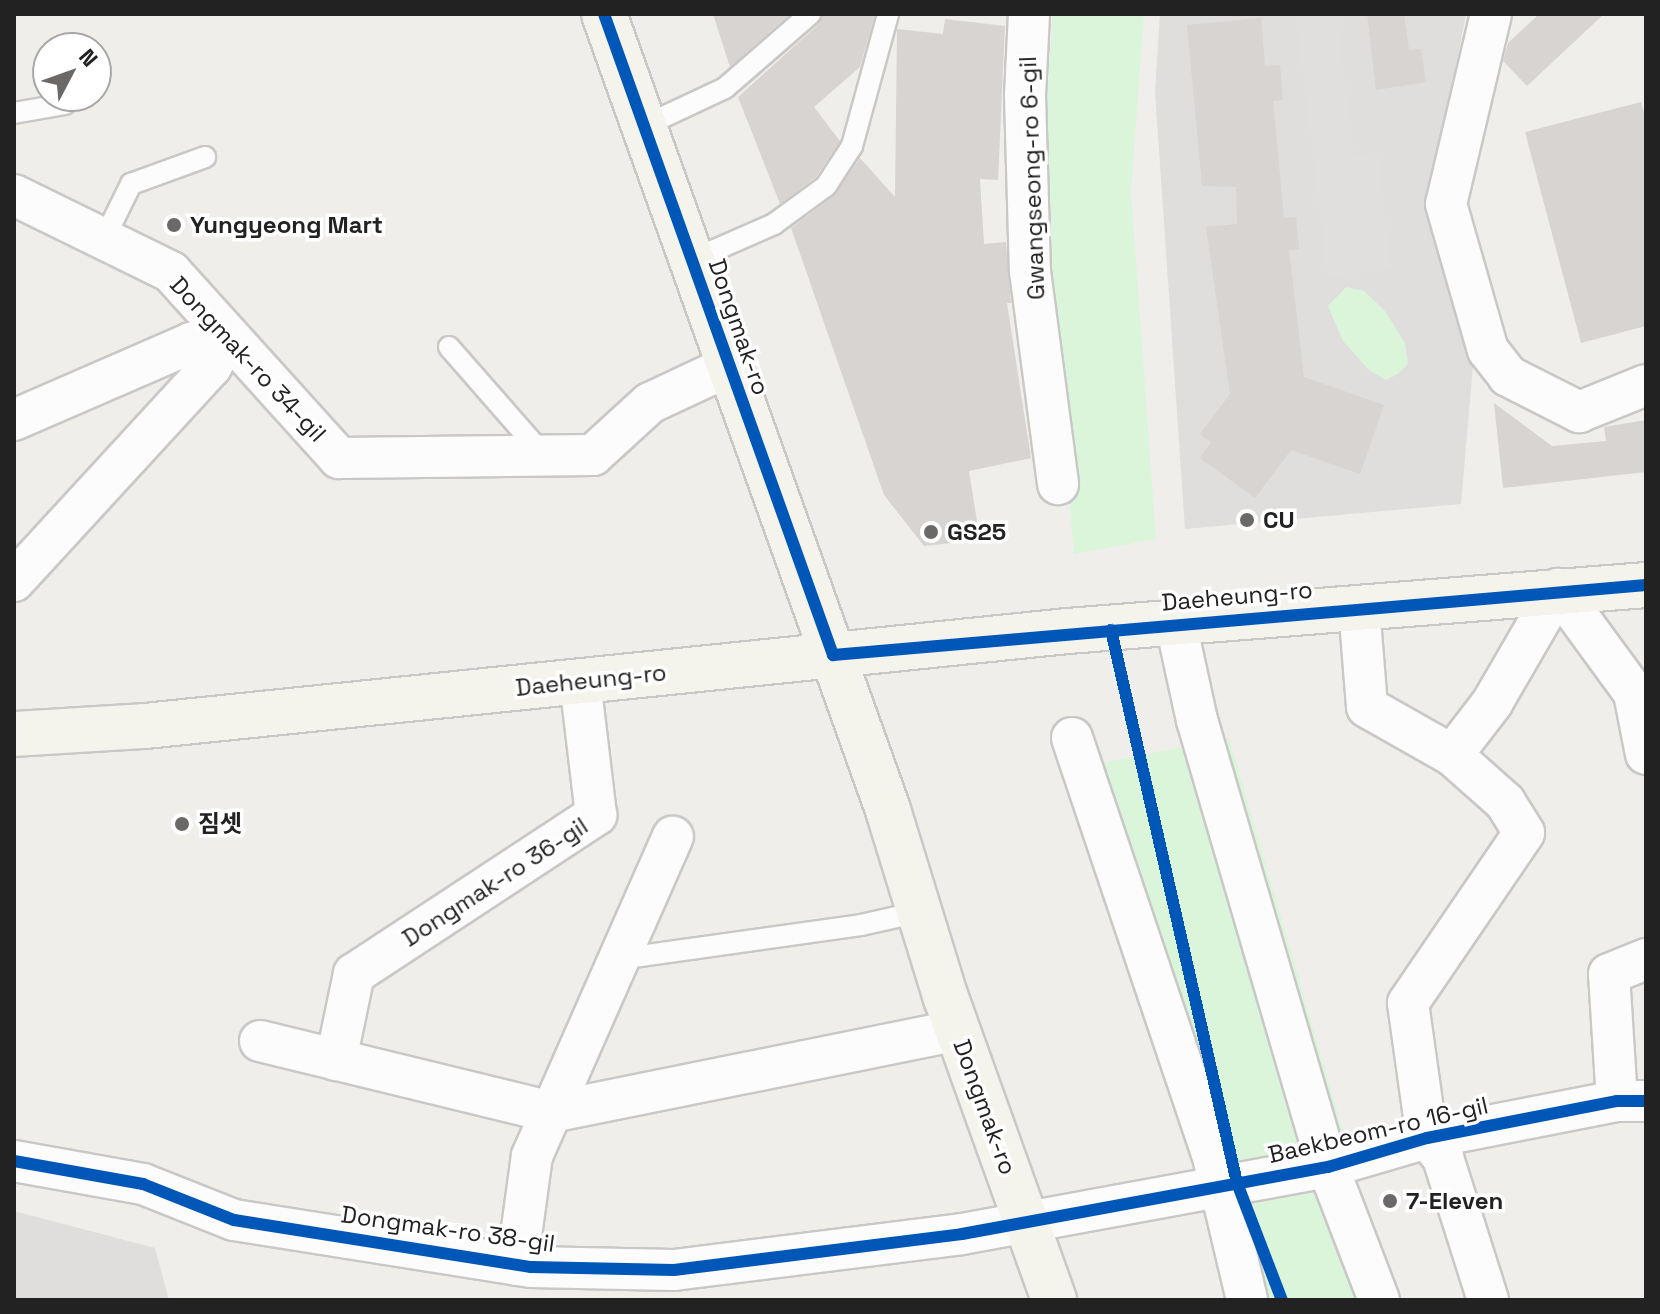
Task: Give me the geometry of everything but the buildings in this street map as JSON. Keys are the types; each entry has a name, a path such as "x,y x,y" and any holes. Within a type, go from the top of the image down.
{"main road":[{"name":"Dongmak-ro","path":"604,14 833,655 958,1030 1054,1300"},
{"name":"Daeheung-ro","path":"14,734 145,726 833,655 1558,589 1646,585"}],"street":[{"name":"Gwangseong-ro 6-gil","path":"1029,14 1025,95 1030,271 1058,484"},
{"path":"1491,14 1446,204 1488,350 1508,376 1579,412 1646,385"},
{"name":"Dongmak-ro 34-gil","path":"14,195 171,272 339,458 593,455 650,403 729,366"},
{"path":"14,420 191,343 228,336"},
{"path":"14,581 211,367 228,336"},
{"path":"1452,755 1492,703 1558,589 1634,693 1646,754"},
{"path":"1359,607 1367,707 1452,755 1505,802 1524,833 1408,1003 1427,1138"},
{"name":"Baekbeom-ro 16-gil","path":"1176,624 1197,720 1328,1167"},
{"name":"Dongmak-ro 36-gil","path":"336,1060 354,974 596,815 580,681"},
{"path":"1072,738 1221,1185 1247,1300"},
{"path":"517,1265 532,1156 673,837"},
{"path":"1632,1101 1609,974 1646,959"},
{"path":"260,1041 552,1112 958,1030"},
{"name":"Baekbeom-ro 16-gil","path":"1025,1220 1328,1167 1427,1138 1632,1101"},
{"name":"Baekbeom-ro 16-gil","path":"1427,1138 1443,1158 1488,1300"},
{"name":"Dongmak-ro 38-gil","path":"14,1161 143,1184 234,1220 517,1265 674,1270 962,1234 1025,1220"},
{"path":"1328,1167 1379,1300"}],"lane":[{"path":"644,126 725,88 810,14"},
{"name":"Dongmak-ro","path":"692,260 774,224 826,186 852,146 888,14"},
{"path":"103,241 131,184 205,157"},
{"path":"449,347 533,443 538,456"},
{"path":"619,959 861,925 919,912"}],"shaded area":[{"path":"1160,14 1466,14 1429,204 1473,366 1461,504 1185,529 1155,92"},
{"path":"1336,14 1354,155 1377,153 1391,269 1328,276 1296,15"},
{"path":"14,1211 155,1248 169,1300 14,1300"}],"green space":[{"path":"1053,14 1144,14 1131,192 1156,539 1074,554 1041,183"},
{"path":"1346,287 1364,291 1385,311 1405,343 1408,364 1398,374 1386,380 1369,370 1343,341 1328,306"},
{"path":"1229,738 1378,1252 1397,1300 1257,1300 1086,766"}],"cycle path":[{"path":"604,14 833,655 1646,585"},
{"path":"1111,630 1237,1183 1282,1300"},
{"path":"14,1161 143,1184 234,1220 531,1267 674,1270 962,1234 1328,1167 1427,1138 1617,1101 1646,1101"}],"place":[{"name":"Yungyeong Mart","path":"174,225"},
{"name":"CU","path":"1247,520"},
{"name":"GS25","path":"931,532"},
{"name":"짐셋","path":"182,824"},
{"name":"7-Eleven","path":"1390,1201"}]}
